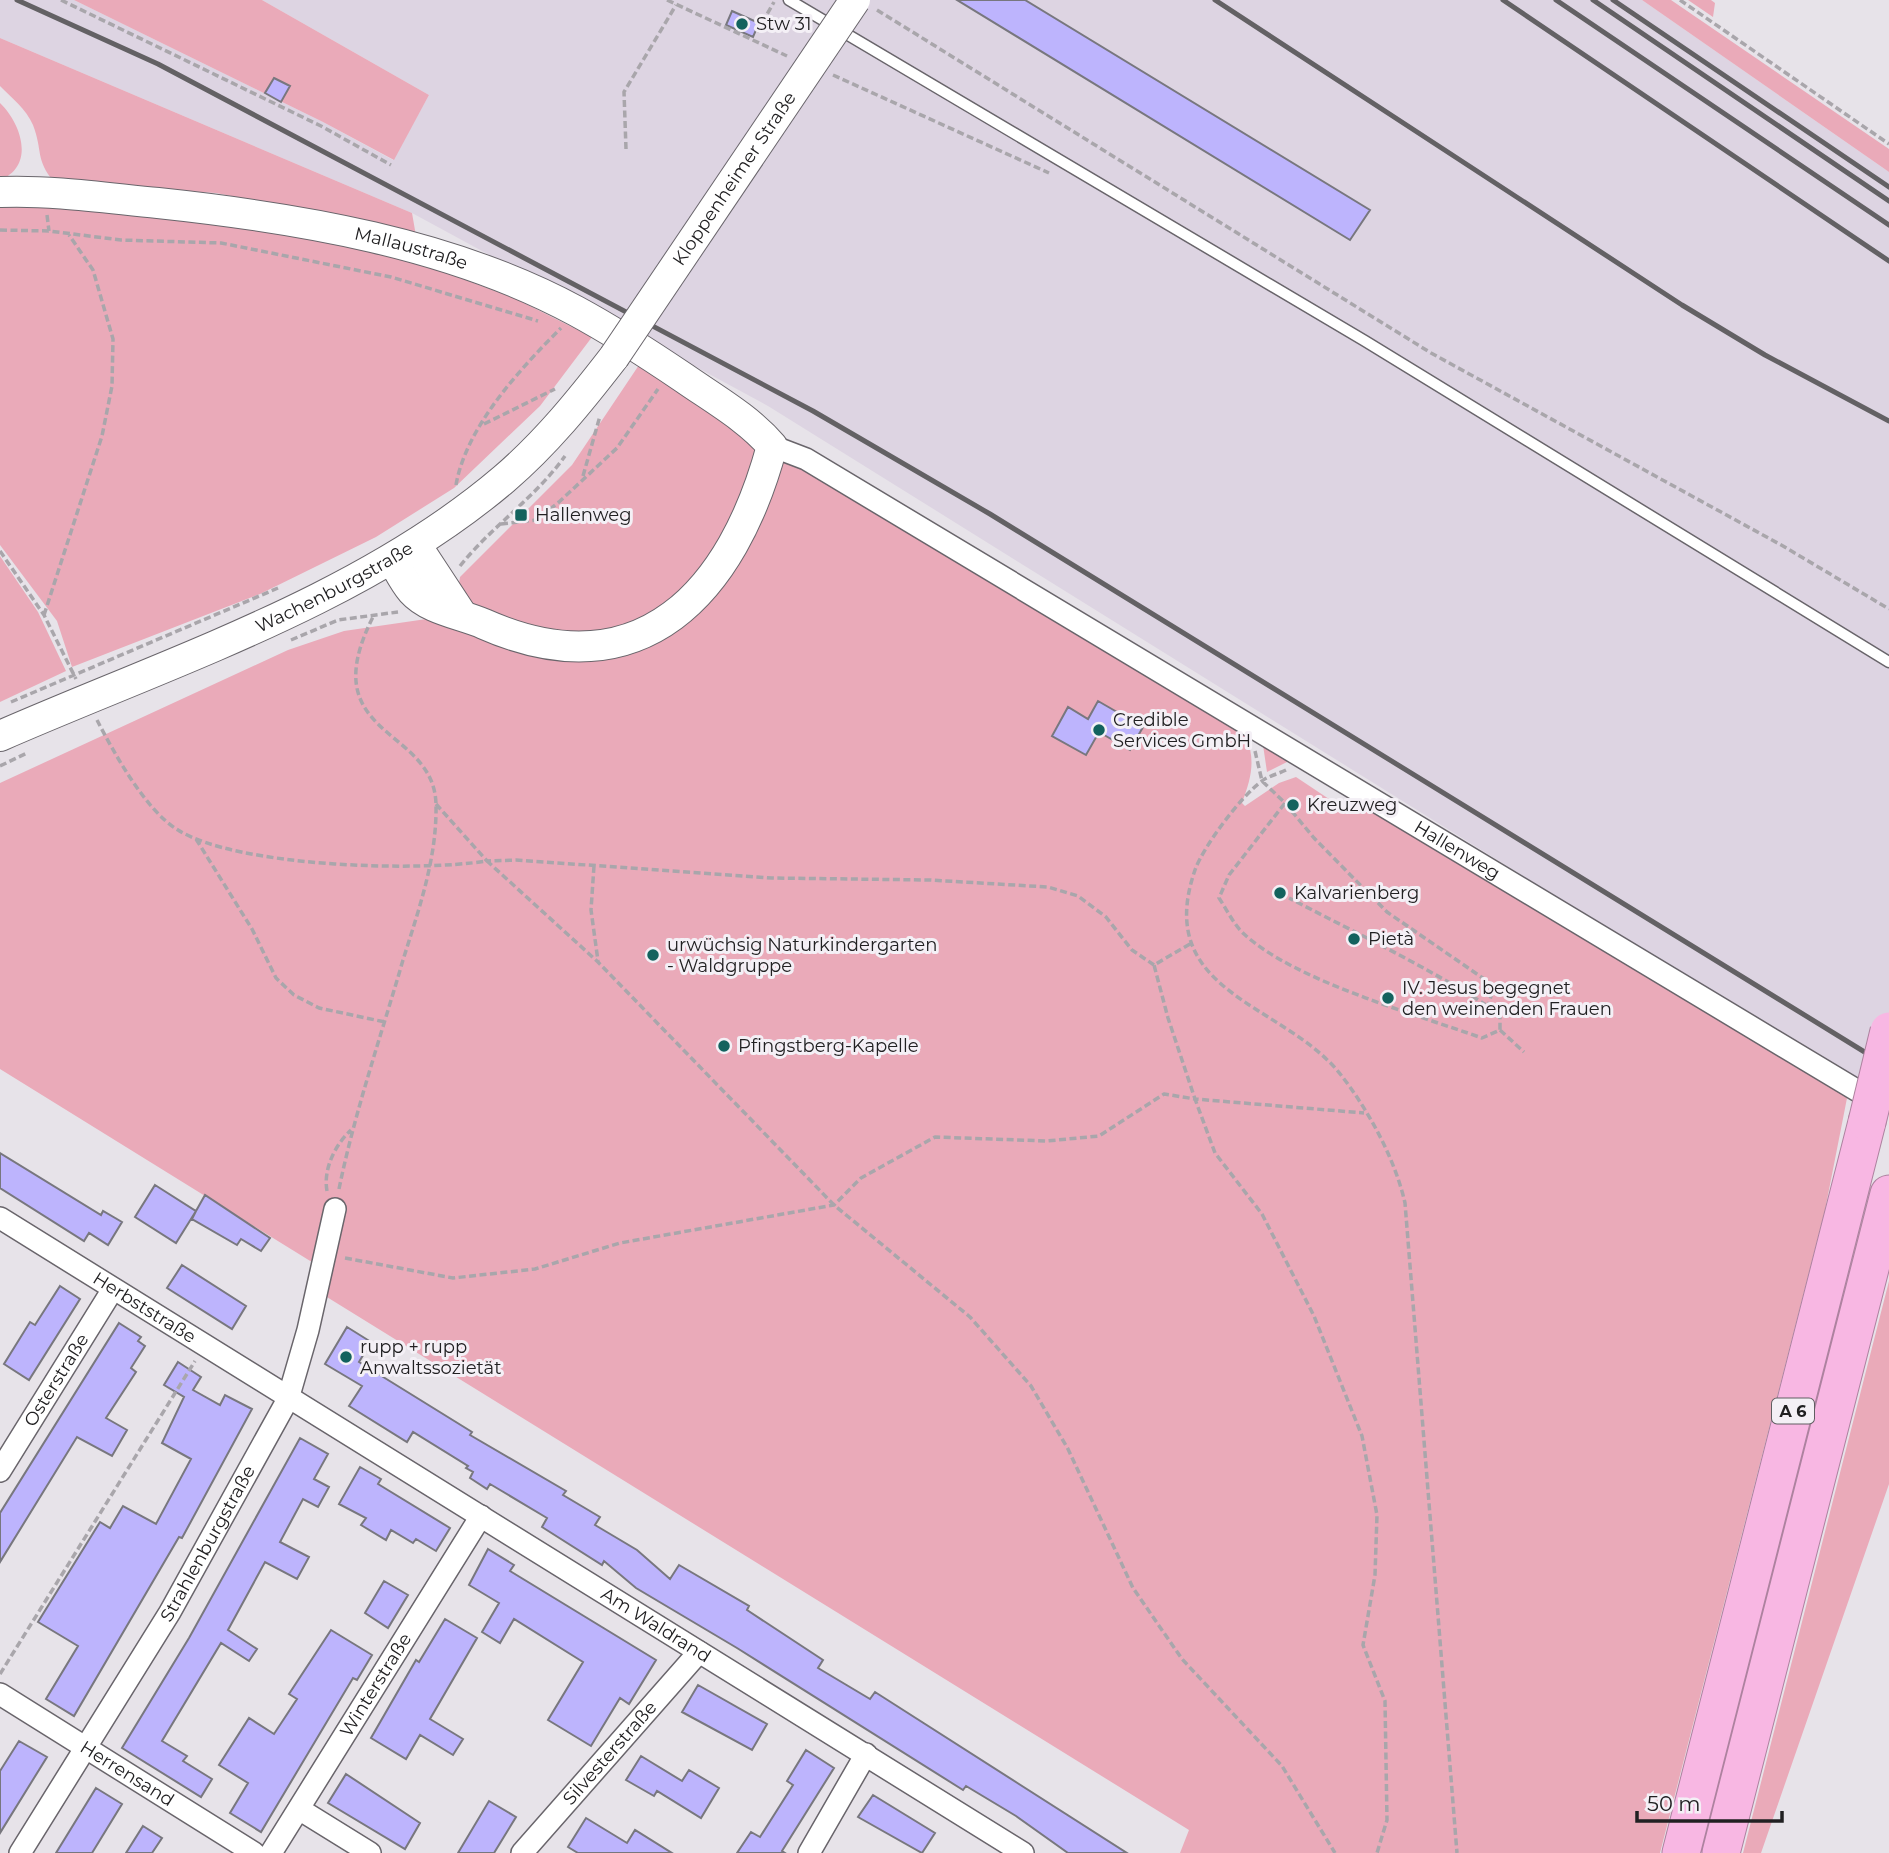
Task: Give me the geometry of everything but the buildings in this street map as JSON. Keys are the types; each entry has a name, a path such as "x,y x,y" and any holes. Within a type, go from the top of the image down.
{"highway":[{"name":"A 6","path":"1681,1853 1878,1115 1889,1031"},
{"name":"A 6","path":"1721,1853 1889,1194"}],"street":[{"name":"Kloppenheimer Straße","path":"614,357 864,4"},
{"name":"Mallaustraße","path":"0,192 44,192 196,207 332,230 427,251 490,273 575,310 758,429 772,446"},
{"name":"Wachenburgstraße","path":"0,736 280,615 404,552 504,480 564,422 614,357"},
{"path":"404,552 413,592 435,593 462,615 500,631 541,643 584,647 621,641 655,627 682,610 705,588 730,553 765,470 772,446"},
{"name":"Hallenweg","path":"772,446 806,458 1878,1115"},
{"name":"Strahlenburgstraße","path":"20,1853 170,1612 288,1399 308,1330 335,1209"},
{"name":"Herbststraße","path":"0,1218 288,1399"},
{"name":"Osterstraße","path":"1,1468 114,1289"},
{"name":"Am Waldrand","path":"288,1399 1023,1853"},
{"name":"Winterstraße","path":"271,1853 481,1516"},
{"name":"Silvesterstraße","path":"522,1853 699,1652"},
{"name":"Herrensand","path":"0,1694 254,1853"},
{"path":"809,1853 866,1754"},
{"path":"299,1809 370,1853"}],"lane":[{"path":"790,0 1365,341 1889,662"}],"path":[{"path":"61,0 320,126 391,164"},
{"path":"667,0 797,60"},
{"path":"757,32 775,0"},
{"path":"1680,0 1889,144"},
{"path":"864,4 1431,353 1714,507 1889,609"},
{"path":"626,149 624,92 676,5"},
{"path":"832,75 1051,174"},
{"path":"0,230 121,240 233,245 391,277 531,321 545,322"},
{"path":"44,615 102,436 112,386 113,339 93,270 68,234"},
{"path":"464,484 455,491 460,461 483,424 517,372 568,321"},
{"path":"499,524 536,520 617,448 651,402 668,368"},
{"path":"483,424 557,388"},
{"path":"583,478 603,403"},
{"path":"288,642 338,621 420,610 499,524 519,509 561,462"},
{"path":"0,551 44,615 73,674"},
{"path":"0,708 73,674 289,583"},
{"path":"335,1209 352,1129 434,856 436,804 433,785 421,766 376,722 356,689 355,668 364,635 374,615"},
{"path":"110,716 98,722 151,809 177,830 196,839 252,853 429,868 516,860 772,878 930,880 1048,887 1078,896 1106,917 1132,950 1154,965 1168,1018 1215,1153 1262,1214 1314,1316 1362,1436 1377,1515 1375,1575 1363,1645 1385,1701 1387,1821 1377,1853"},
{"path":"1457,1853 1405,1203 1393,1162 1341,1075 1324,1057 1233,996 1206,971 1190,944 1190,884 1200,857 1222,826 1262,781 1387,912 1489,984 1492,993 1488,1006"},
{"path":"1285,803 1229,875 1219,898 1242,933 1285,963 1384,1003 1482,1038 1500,1030"},
{"path":"436,804 487,861 598,962 834,1205 971,1317 1031,1386 1068,1449 1133,1588 1182,1659 1282,1766 1335,1853"},
{"path":"196,839 252,929 276,978 294,995 320,1007 384,1023"},
{"path":"594,866 590,910 598,962"},
{"path":"1289,898 1395,951 1488,1006 1500,1014 1500,1030 1524,1052"},
{"path":"1154,965 1190,944"},
{"path":"325,1256 385,1264 453,1278 534,1269 620,1243 834,1205 861,1178 935,1138 1047,1141 1099,1136 1164,1094 1364,1113"},
{"path":"335,1209 326,1188 329,1165 338,1142 352,1129"},
{"path":"0,1674 204,1346"}],"shaded area":[{"path":"0,0 74,0 323,122 393,160 429,95 262,0 1642,0 1889,172 1889,1099 1568,904 768,406 412,213 0,38"},
{"path":"74,0 262,0 429,95 394,160 323,122"},
{"path":"1642,0 1671,0 1889,149 1889,172"},
{"path":"1688,0 1711,0 1715,3 1713,17"},
{"path":"0,38 412,213 416,236 344,218 216,193 54,182 44,167 30,119 0,86"},
{"path":"0,103 8,111 19,132 21,155 18,165 0,180"},
{"path":"0,204 84,204 322,238 431,267 514,298 592,337 540,406 454,488 376,537 260,594 72,667 57,621 0,545"},
{"path":"639,365 673,378 1246,736 1252,762 1242,803 1245,806 1279,783 1296,777 1350,813 1357,799 1848,1093 1825,1210 1660,1853 1180,1853 1189,1830 322,1294 328,1272 0,1069 0,783 288,650 344,631 454,615 460,577 572,465"},
{"path":"0,556 38,612 66,671 0,702"},
{"path":"1263,745 1289,761 1267,772"},
{"path":"1889,1281 1889,1484 1761,1853 1743,1853"},
{"path":"1841,1299 1847,1300 1735,1736 1725,1733 1836,1304"}],"railway":[{"path":"17,0 158,64 813,411 990,514 1889,1067"},
{"path":"1215,0 1682,305 1765,355 1889,421"},
{"path":"1503,0 1889,261"},
{"path":"1556,0 1889,225"},
{"path":"1593,0 1889,201"},
{"path":"1613,0 1889,187"}],"place":[{"name":"Stw 31","path":"742,24"},
{"name":"Hallenweg","path":"521,515"},
{"name":"Credible Services GmbH","path":"1099,730"},
{"name":"Kreuzweg","path":"1293,805"},
{"name":"Kalvarienberg","path":"1280,893"},
{"name":"Pietà","path":"1354,939"},
{"name":"urwüchsig Naturkindergarten - Waldgruppe","path":"653,955"},
{"name":"IV. Jesus begegnet den weinenden Frauen","path":"1388,998"},
{"name":"Pfingstberg-Kapelle","path":"724,1046"},
{"name":"rupp + rupp Anwaltssozietät","path":"346,1357"}]}
